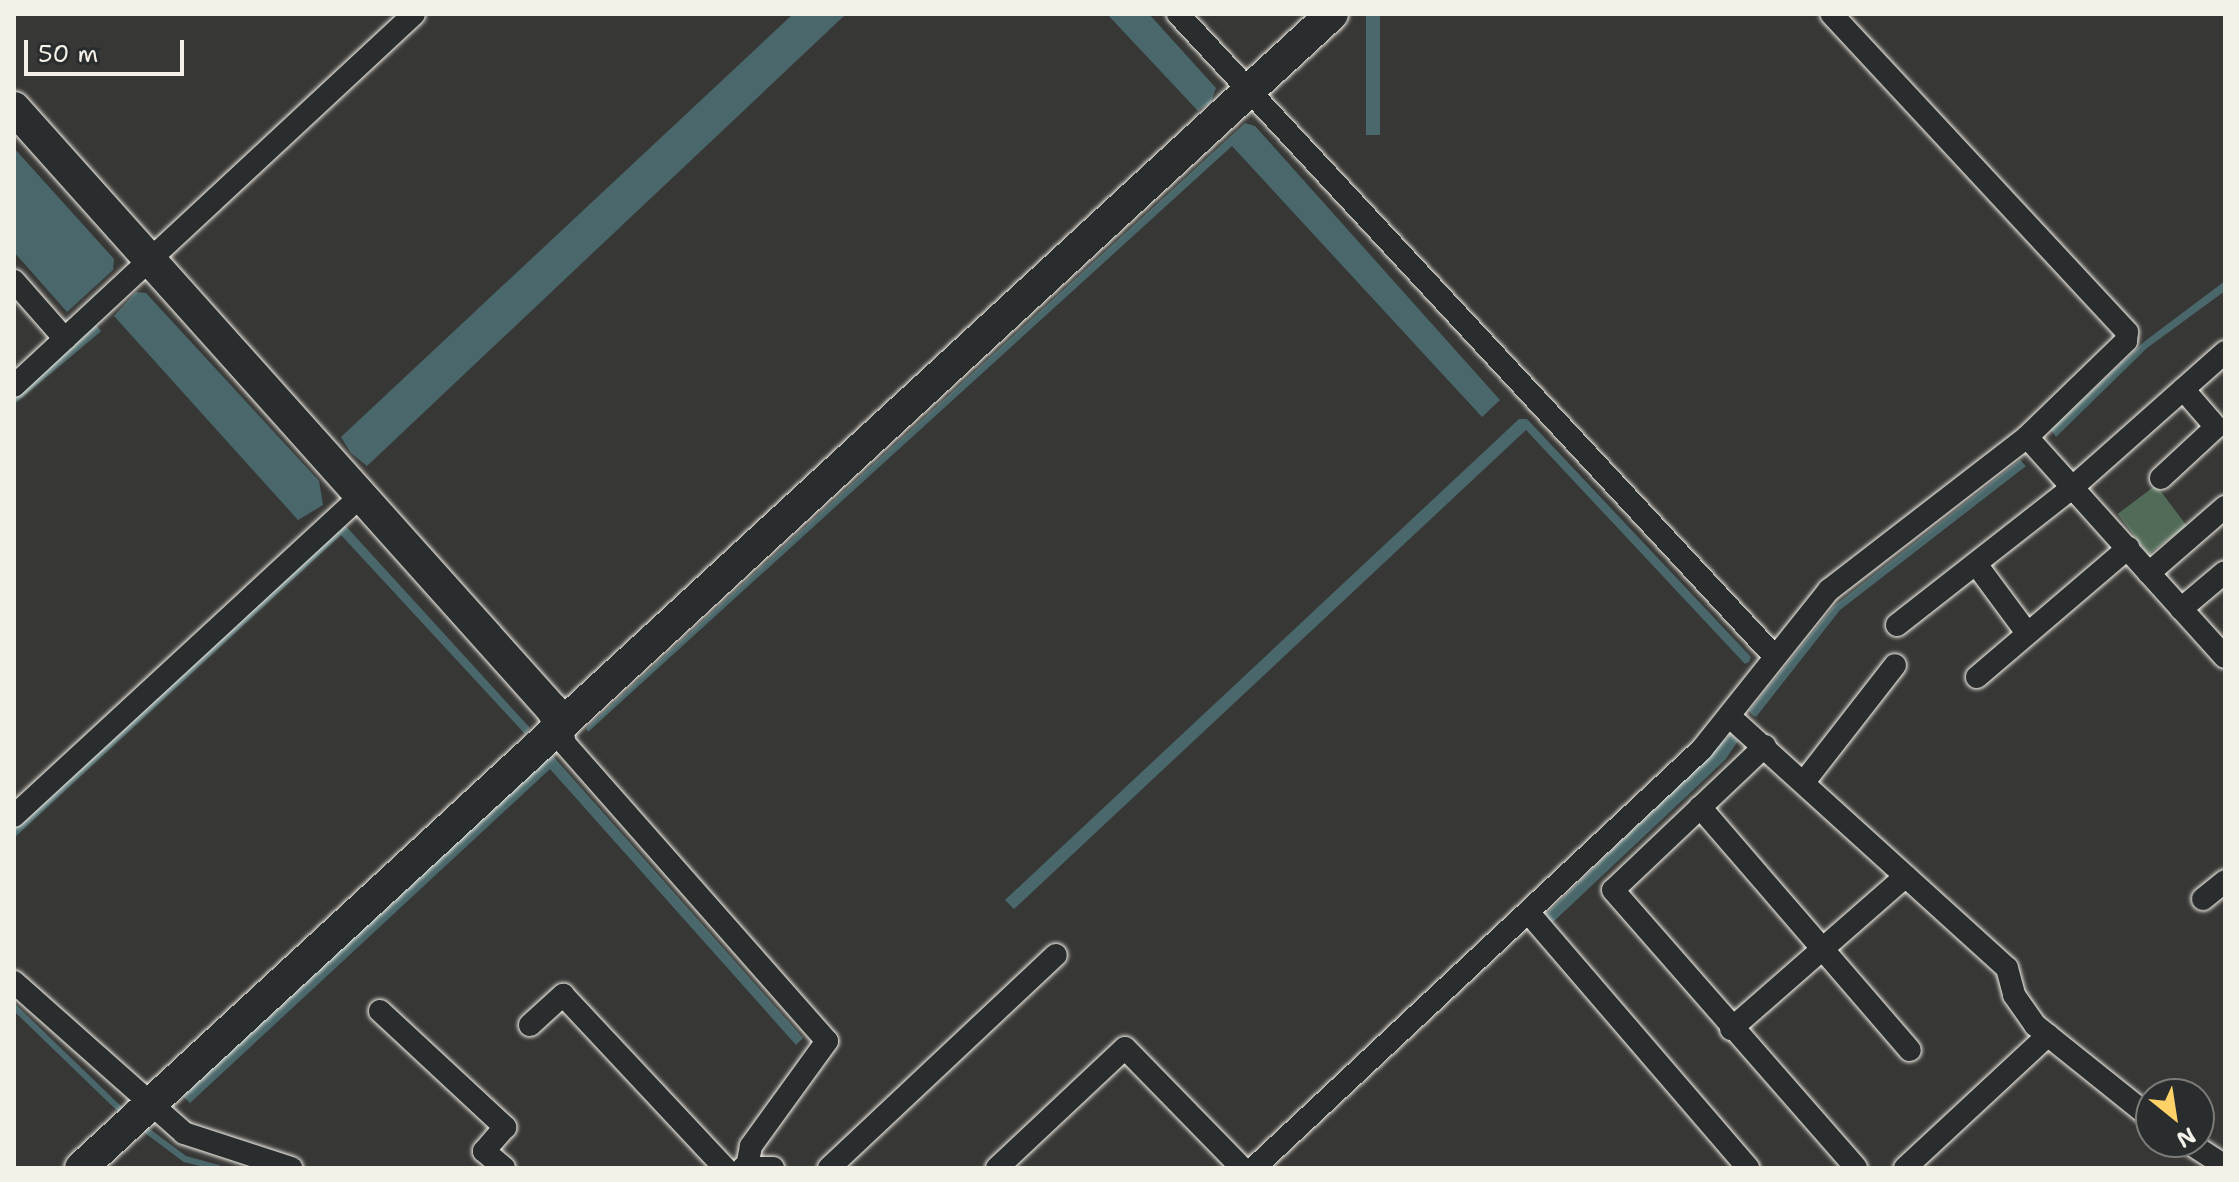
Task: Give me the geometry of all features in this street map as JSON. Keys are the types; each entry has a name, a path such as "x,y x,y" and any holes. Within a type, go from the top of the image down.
{"street":[{"path":"14,386 414,14"},
{"path":"1178,14 1775,657"},
{"path":"81,1168 1332,14"},
{"path":"997,1168 1125,1048 1247,1167 1702,749 1829,590 2027,437 2126,341 2127,332 1831,14"},
{"path":"14,108 552,709 561,725 565,744 827,1041 738,1168"},
{"path":"14,281 65,339"},
{"path":"1897,625 2073,487 2225,352"},
{"path":"2161,478 2216,427 2183,389"},
{"path":"2027,437 2225,657"},
{"path":"14,816 361,496"},
{"path":"2149,573 2223,512"},
{"path":"1977,677 2128,548"},
{"path":"1976,564 2027,633"},
{"path":"2181,609 2225,572"},
{"path":"1804,782 1895,665"},
{"path":"1729,716 2007,968 2014,995 2048,1035 2135,1105"},
{"path":"1765,746 1613,890 1731,1029 1856,1168"},
{"path":"1700,807 1910,1050"},
{"path":"1731,1029 1906,876"},
{"path":"2203,899 2225,881"},
{"path":"1528,912 1748,1168"},
{"path":"829,1168 1056,955"},
{"path":"14,982 135,1115 206,1144 291,1168"},
{"path":"530,1025 563,995 738,1168 773,1168"},
{"path":"380,1011 505,1127 484,1151 504,1168"},
{"path":"1905,1168 2048,1035"}],"green space":[{"path":"2156,485 2187,526 2148,555 2118,514"}],"water":[{"path":"793,14 846,14 367,466 351,453 341,437"},
{"path":"1107,14 1149,14 1216,88 1211,102 1198,111"},
{"path":"1366,14 1380,14 1380,135 1366,135"},
{"path":"1245,123 1255,126 1500,400 1482,417 1232,146 588,732 586,728"},
{"path":"14,148 114,259 113,270 67,312 14,252"},
{"path":"2225,281 2225,291 2147,348 2056,437 2051,430 2145,341"},
{"path":"136,292 146,293 319,481 323,505 298,520 114,316"},
{"path":"96,325 101,331 15,404 14,394"},
{"path":"1519,419 1527,419 1751,657 1749,662 1745,664 1526,430 1014,909 1005,900"},
{"path":"2020,460 2026,466 1840,610 1756,717 1752,715 1749,711 1834,606"},
{"path":"343,523 530,728 525,734 341,535 14,838 14,829"},
{"path":"1731,734 1738,741 1725,760 1552,923 1546,914"},
{"path":"552,755 803,1038 796,1045 550,769 190,1103 183,1096"}],"waterway":[{"path":"14,1007 126,1115"},
{"path":"142,1127 185,1159 218,1168"}]}
